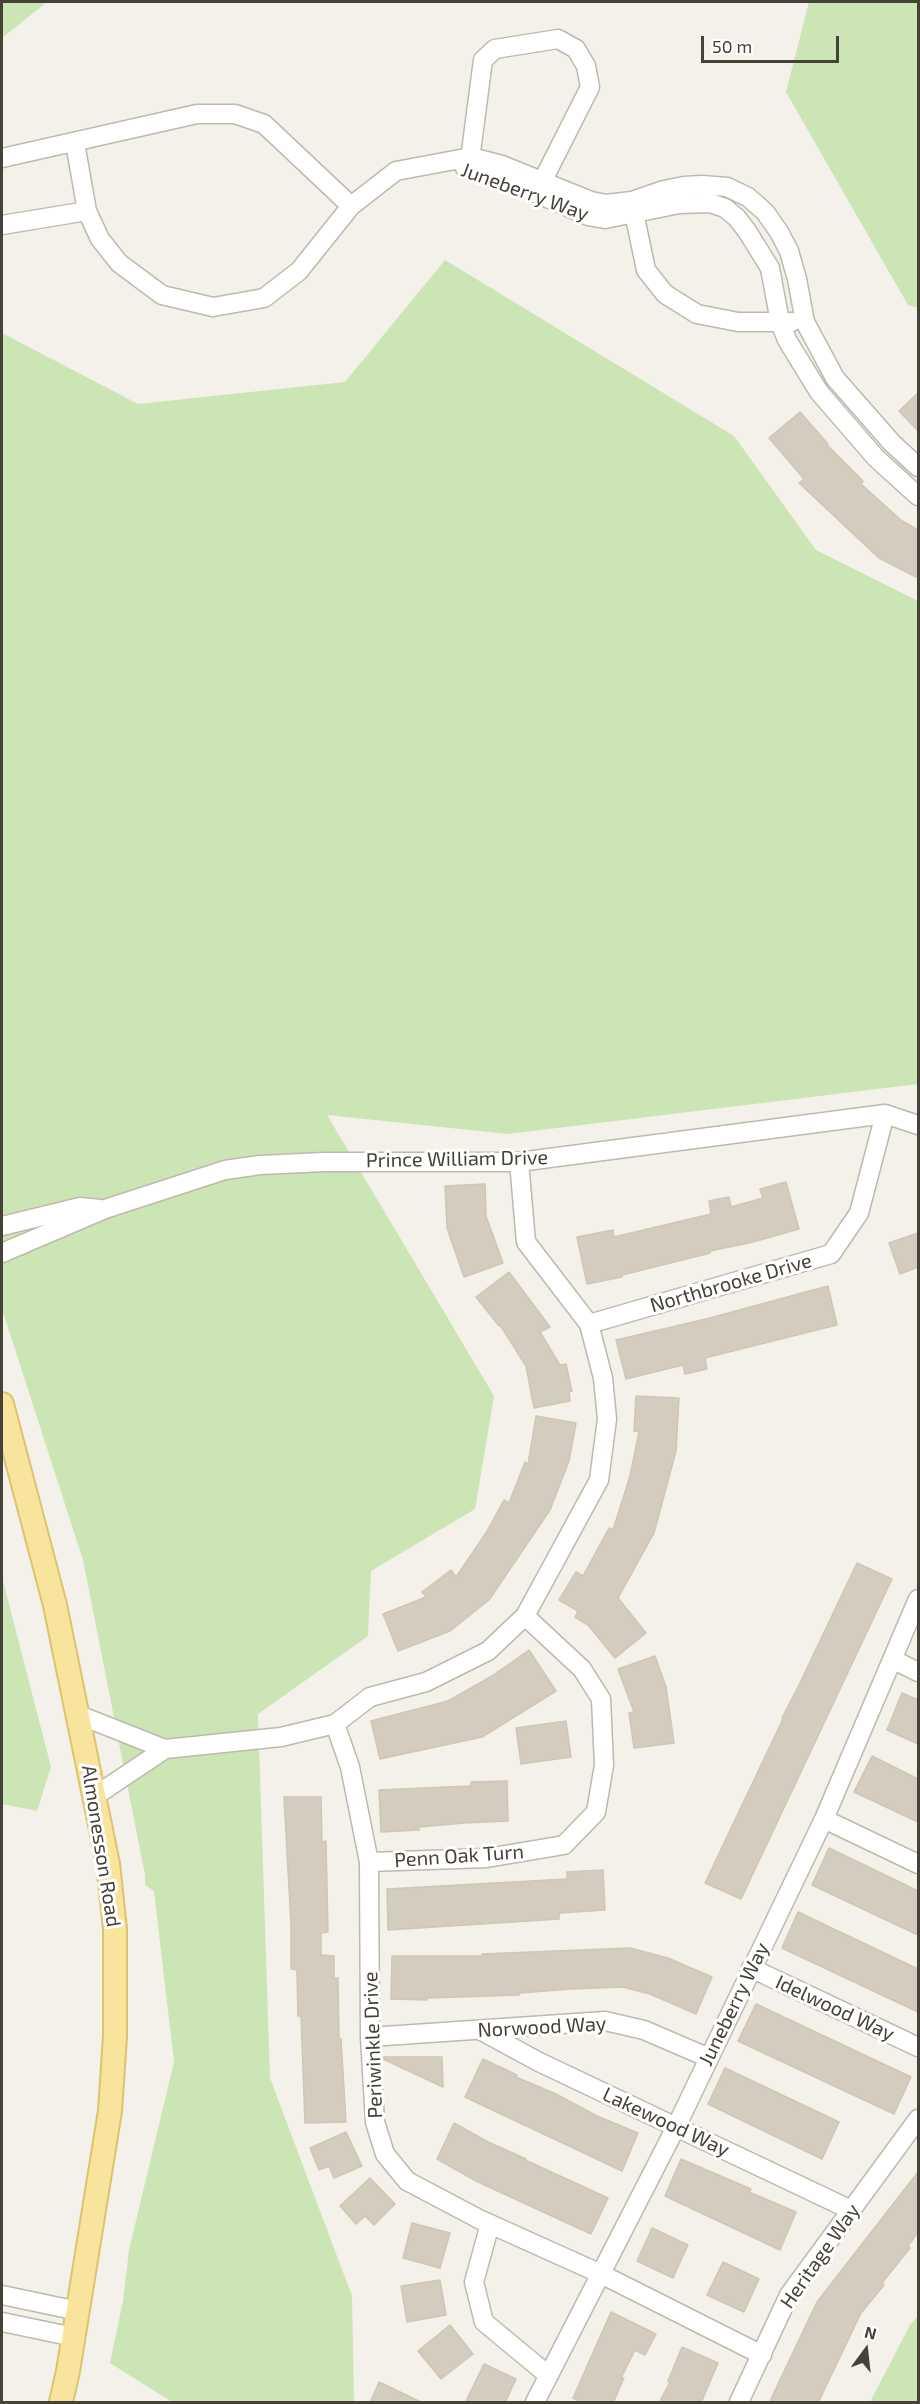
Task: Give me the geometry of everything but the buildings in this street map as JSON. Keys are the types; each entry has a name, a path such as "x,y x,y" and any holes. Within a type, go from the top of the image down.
{"main road":[{"name":"Almonesson Road","path":"2,1404 56,1605 108,1864 115,1929 115,2036 110,2111 74,2337 61,2403"}],"street":[{"path":"470,162 483,60 495,49 558,39 576,49 586,66 590,87 539,186"},
{"path":"2,158 197,114 235,114 264,124 351,206"},
{"name":"Juneberry Way","path":"75,143 87,211 100,239 119,263 162,295 213,307 264,298 299,272 351,206 396,171 437,162 502,165 539,186 606,204 633,207 710,203 725,208 738,218 770,268 780,322 787,340 819,392 876,458 918,496"},
{"name":"Juneberry Way","path":"633,207 664,190 702,185 727,188 748,197 765,212 789,251 805,322 835,378 892,443 918,467"},
{"path":"633,207 646,270 665,294 697,314 738,322 805,322"},
{"path":"2,225 87,211"},
{"path":"846,423 863,410"},
{"name":"Prince William Drive","path":"2,1253 105,1209 225,1170 260,1165 324,1162 519,1162 885,1114 918,1125"},
{"name":"Northbrooke Drive","path":"589,1324 831,1254 859,1214 885,1114"},
{"path":"79,1715 165,1749 281,1737 335,1724 370,1697 426,1682 488,1652 525,1616 599,1480 607,1419 603,1378 589,1324 525,1242 519,1162"},
{"name":"Prince William Drive","path":"2,1226 80,1207 105,1209"},
{"name":"Juneberry Way","path":"535,2403 676,2127 824,1819 894,1660 918,1599"},
{"name":"Penn Oak Turn","path":"369,1862 487,1858 564,1845 596,1812 604,1764 601,1699 582,1669 525,1616"},
{"path":"894,1660 918,1672"},
{"name":"Periwinkle Drive","path":"335,1724 350,1767 369,1862 370,2037 375,2122 385,2154 407,2181 490,2224 601,2274 762,2355"},
{"path":"95,1796 165,1749"},
{"path":"824,1819 918,1864"},
{"name":"Idelwood Way","path":"751,1968 918,2047"},
{"name":"Norwood Way","path":"370,2037 605,2021 644,2030 708,2058"},
{"name":"Lakewood Way","path":"482,2031 539,2062 851,2210"},
{"name":"Heritage Way","path":"739,2403 789,2295 918,2119"},
{"path":"490,2224 474,2282 484,2322 548,2375"},
{"path":"2,2295 78,2311"},
{"path":"2,2322 74,2337"}],"green space":[{"path":"2,2 47,2 2,38"},
{"path":"809,2 918,2 918,308 908,305 786,92"},
{"path":"445,260 734,436 816,550 918,601 918,1084 508,1134 327,1115 494,1396 475,1509 371,1571 368,1636 258,1714 270,2078 352,2296 354,2402 172,2402 110,2363 123,2301 129,2250 174,2062 154,1891 145,1885 145,1875 83,1560 2,1309 2,333 138,404 345,382"},
{"path":"2,1577 51,1767 37,1811 2,1804"},
{"path":"918,2316 918,2402 870,2402 910,2325"}]}
